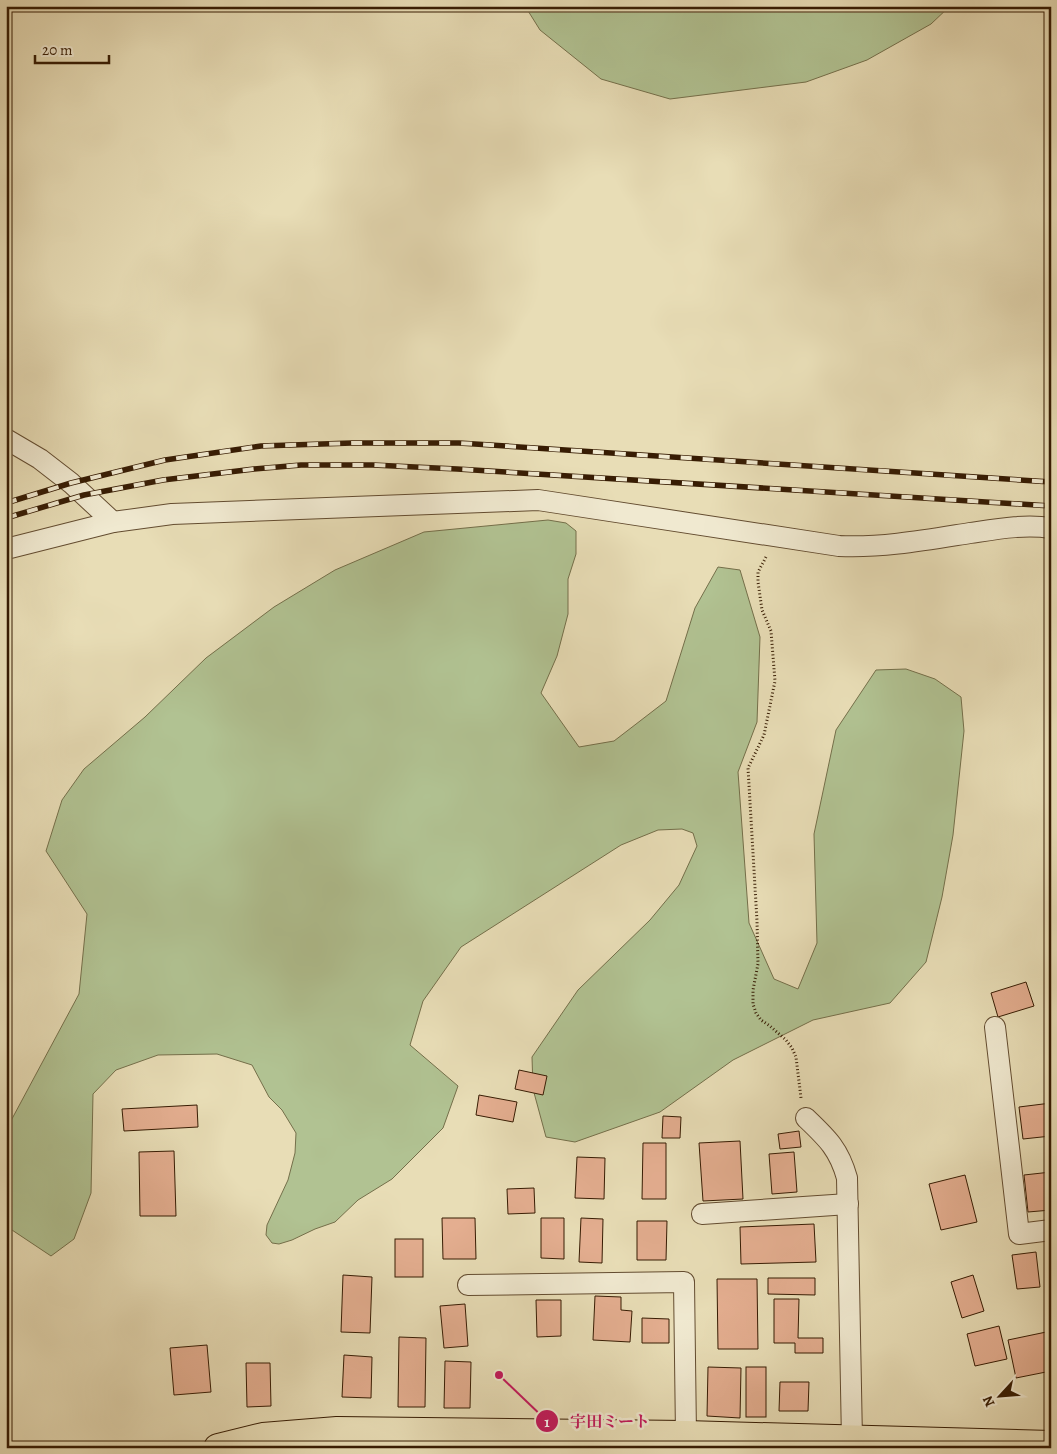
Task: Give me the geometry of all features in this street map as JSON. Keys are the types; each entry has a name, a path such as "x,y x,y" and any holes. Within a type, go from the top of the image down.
{"highway":[{"path":"218,1448 263,1437 337,1431 352,1440 501,1440 686,1435 1038,1446"}],"street":[{"path":"6,439 40,459 71,483 112,522"},
{"path":"6,549 112,522 172,514 538,500 839,546 890,545 1006,528 1035,526 1051,528"},
{"path":"996,1026 1019,1234 1051,1230"},
{"path":"806,1118 833,1145 842,1161 848,1178 852,1440"},
{"path":"702,1214 848,1204"},
{"path":"468,1285 684,1282 686,1435"}],"path":[{"path":"777,537 758,572 762,610 771,631 775,681 764,735 748,768 758,964 753,990 753,1004 760,1020 786,1040 796,1057 801,1098 806,1118"}],"green space":[{"path":"525,6 950,6 931,24 867,60 806,82 670,99 601,79 540,30"},
{"path":"548,520 566,523 576,531 576,554 568,579 568,614 557,656 541,693 579,747 614,741 666,701 695,608 718,567 740,570 760,637 757,722 738,772 749,923 774,979 798,989 817,943 814,834 836,730 876,670 906,669 935,679 961,697 964,731 953,835 942,897 926,962 890,1003 813,1020 733,1060 660,1112 575,1142 546,1137 533,1089 532,1057 578,990 650,920 679,885 697,846 693,833 682,829 658,830 621,845 461,947 423,1001 410,1045 458,1086 443,1128 392,1179 358,1200 335,1222 279,1244 272,1243 266,1235 267,1225 288,1180 295,1153 296,1133 282,1110 269,1097 252,1065 217,1054 158,1055 116,1070 93,1094 91,1193 74,1239 51,1256 6,1226 6,1130 79,994 87,914 46,851 62,800 84,769 145,717 206,658 274,607 335,570 424,532"}],"building":[{"path":"1026,982 1034,1006 998,1017 991,993"},
{"path":"519,1070 547,1076 543,1095 515,1089"},
{"path":"479,1095 517,1102 513,1122 476,1115"},
{"path":"1051,1103 1051,1136 1023,1139 1019,1107"},
{"path":"197,1105 198,1127 124,1131 122,1109"},
{"path":"663,1116 681,1117 680,1138 662,1138"},
{"path":"799,1131 801,1147 780,1149 778,1134"},
{"path":"740,1141 743,1199 703,1201 699,1143"},
{"path":"643,1143 666,1143 666,1199 642,1199"},
{"path":"174,1151 176,1216 140,1216 139,1152"},
{"path":"794,1152 797,1192 772,1194 769,1154"},
{"path":"577,1157 605,1158 604,1199 575,1198"},
{"path":"1051,1172 1051,1210 1028,1212 1024,1175"},
{"path":"965,1175 977,1222 941,1230 929,1184"},
{"path":"534,1188 535,1213 508,1214 507,1189"},
{"path":"442,1218 475,1218 476,1259 443,1259"},
{"path":"541,1218 564,1218 564,1259 541,1258"},
{"path":"581,1218 603,1219 602,1263 579,1262"},
{"path":"637,1221 667,1221 666,1260 637,1260"},
{"path":"814,1224 816,1262 741,1264 740,1227"},
{"path":"395,1239 423,1239 423,1277 395,1277"},
{"path":"1036,1252 1040,1287 1017,1289 1012,1255"},
{"path":"343,1275 372,1277 370,1333 341,1332"},
{"path":"973,1275 984,1311 962,1318 951,1282"},
{"path":"768,1278 815,1278 815,1295 768,1294"},
{"path":"717,1279 757,1279 758,1349 718,1349"},
{"path":"595,1296 621,1297 621,1310 632,1311 630,1342 593,1340"},
{"path":"774,1299 799,1299 798,1338 823,1338 823,1353 795,1353 795,1343 774,1343"},
{"path":"536,1300 561,1300 561,1336 537,1337"},
{"path":"465,1304 468,1346 444,1348 440,1306"},
{"path":"642,1318 669,1319 669,1343 642,1343"},
{"path":"999,1326 1007,1359 975,1366 967,1334"},
{"path":"1051,1331 1051,1371 1016,1378 1008,1340"},
{"path":"399,1337 426,1338 425,1407 398,1407"},
{"path":"207,1345 211,1392 174,1395 170,1348"},
{"path":"344,1355 372,1357 371,1398 342,1397"},
{"path":"445,1361 471,1362 470,1408 444,1408"},
{"path":"246,1363 270,1363 271,1406 247,1407"},
{"path":"708,1367 741,1368 740,1418 707,1416"},
{"path":"746,1367 766,1367 766,1417 746,1417"},
{"path":"780,1382 809,1382 808,1411 779,1411"}],"railway":[{"path":"6,503 71,483 165,460 261,446 352,443 459,443 1051,482"},
{"path":"6,518 84,495 163,480 301,465 373,465 457,469 1051,506"}],"place":[{"name":"宇田ミート","path":"499,1375"}]}
